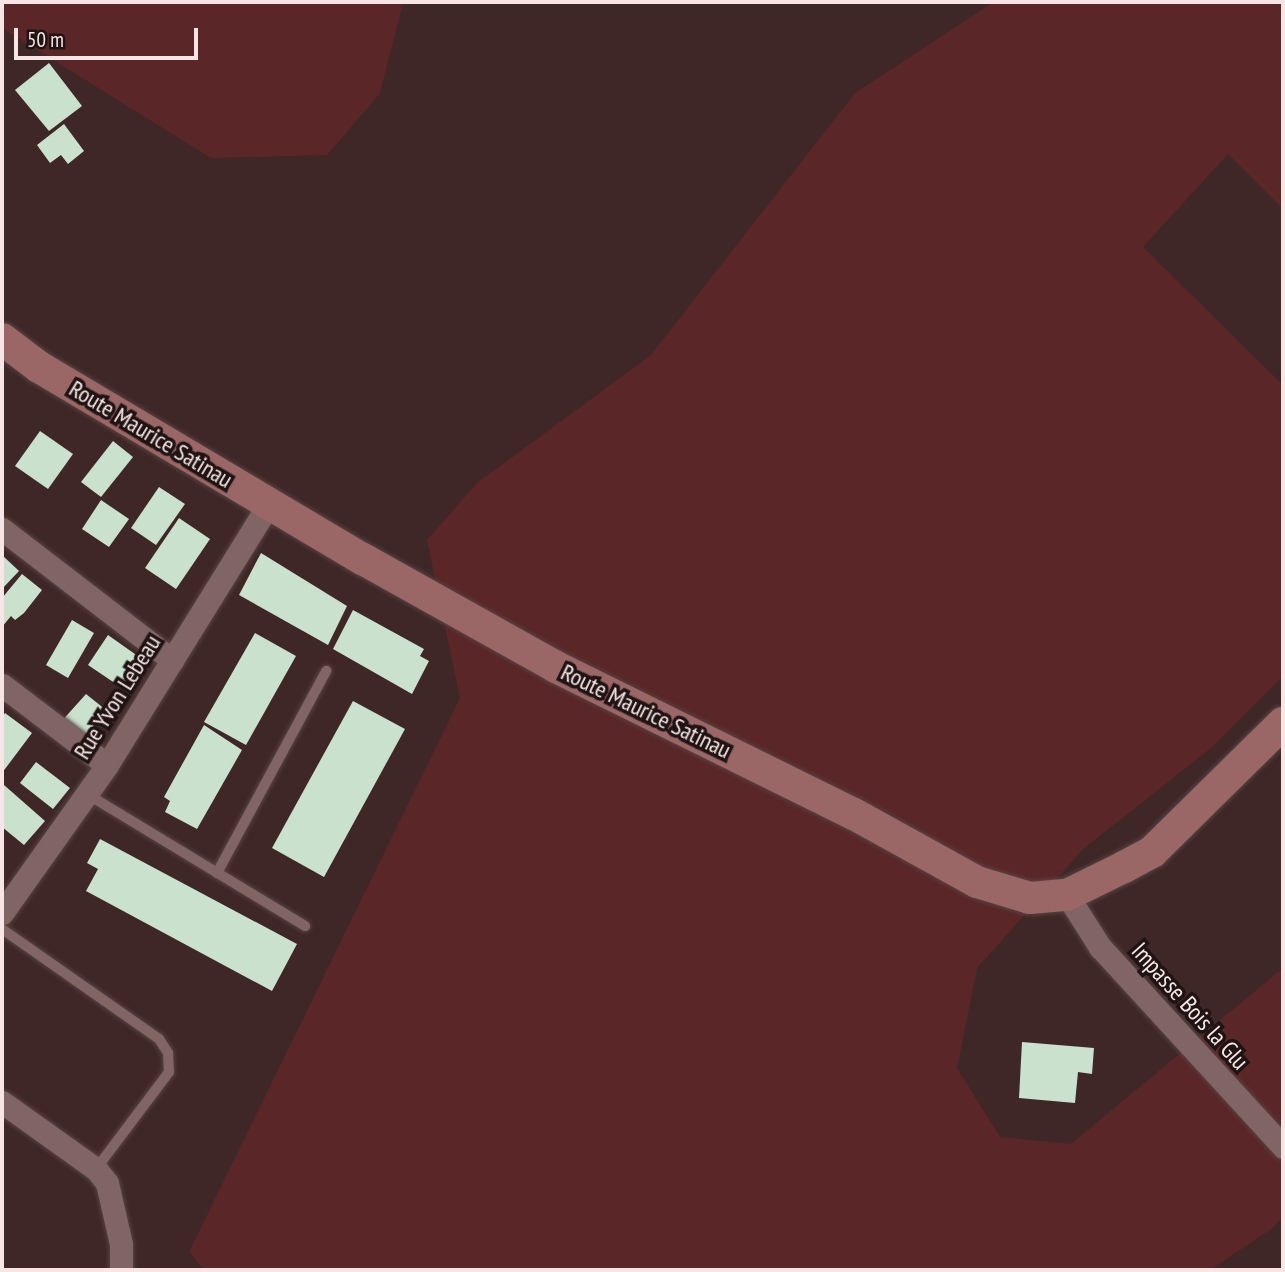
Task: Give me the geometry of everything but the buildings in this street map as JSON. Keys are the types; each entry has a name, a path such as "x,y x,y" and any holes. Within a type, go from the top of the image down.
{"main road":[{"name":"Route Maurice Satinau","path":"2,339 39,367 269,504 556,667 854,814 977,883 1030,898 1067,895 1152,852 1283,723"}],"street":[{"name":"Rue Yvon Lebeau","path":"2,913 107,765 269,504"},
{"path":"2,530 172,660"},
{"path":"2,685 107,765"},
{"name":"Impasse Bois la Glu","path":"1067,895 1100,947 1283,1147"},
{"path":"2,1102 96,1169 107,1183 121,1244 121,1270"}],"lane":[{"path":"217,873 326,671"},
{"path":"87,793 305,926"},
{"path":"2,929 159,1039 168,1053 169,1072 96,1169"}],"shaded area":[{"path":"2,2 403,2 380,93 327,155 211,158 2,28"},
{"path":"994,2 1283,2 1283,209 1228,154 1143,247 1283,385 1283,676 1211,748 1083,849 977,968 957,1068 1000,1137 1071,1144 1283,968 1283,1217 1270,1230 1210,1270 204,1270 189,1252 460,698 427,540 477,483 651,355 855,93"}]}
